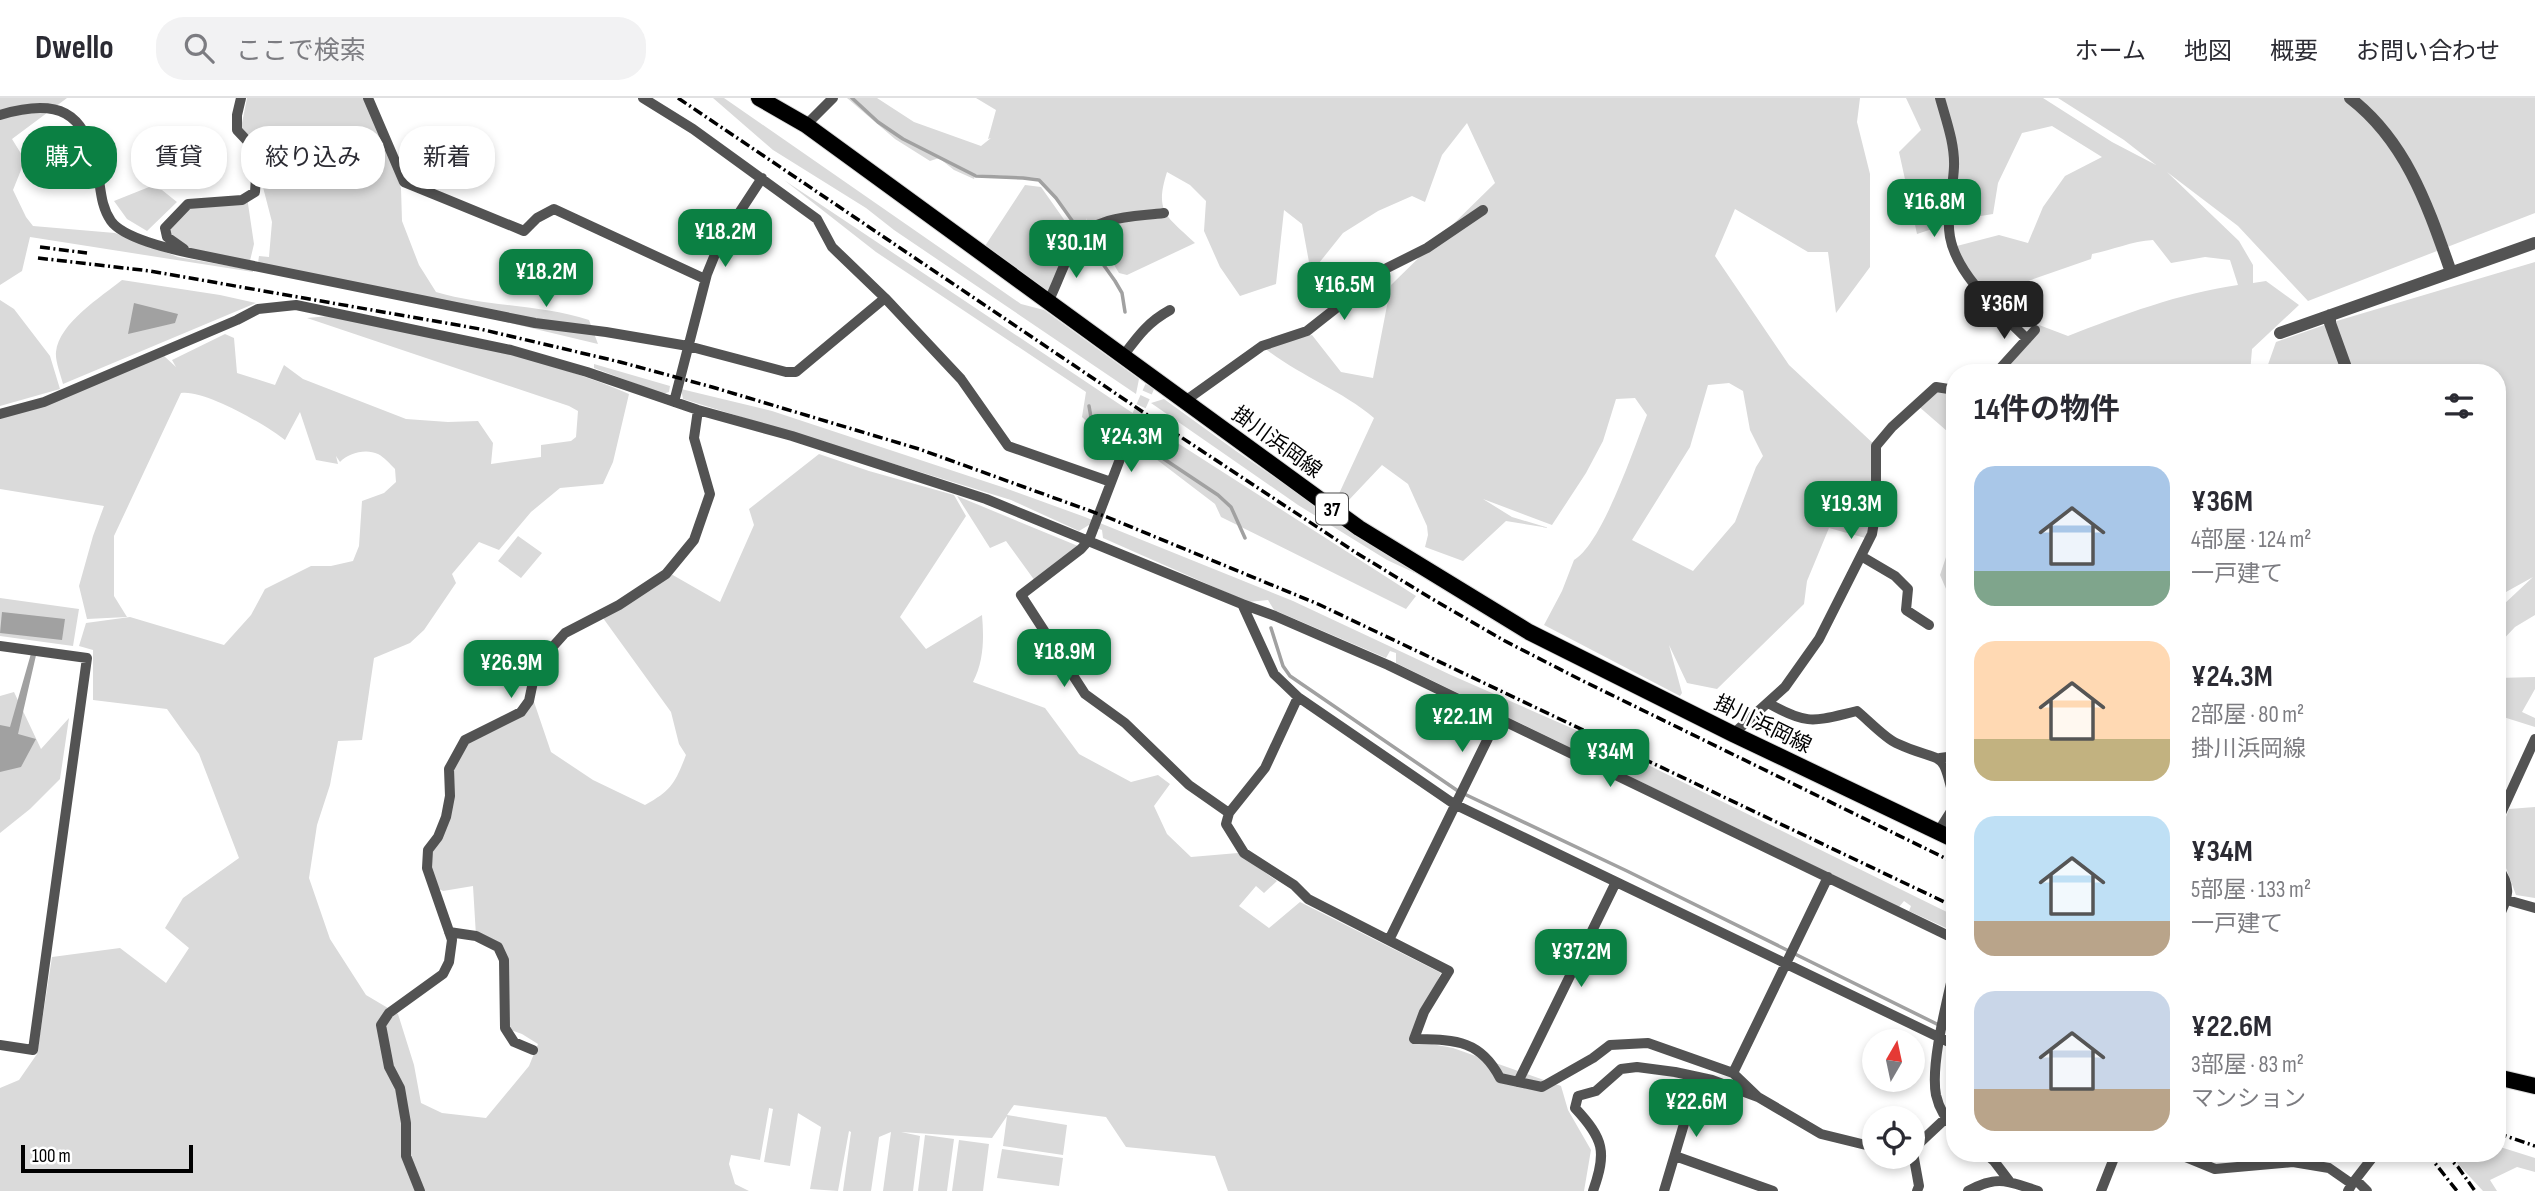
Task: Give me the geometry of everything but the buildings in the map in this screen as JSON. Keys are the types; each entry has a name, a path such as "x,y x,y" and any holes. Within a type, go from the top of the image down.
{"main road":[{"name":"掛川浜岡線","path":"759,98 806,125 1123,356 1152,382 1185,401 1359,528 1529,632 1946,836"},
{"path":"2506,1079 2535,1086"}],"street":[{"path":"190,253 167,237 165,228 188,204 242,200 255,192 257,162 253,148 237,130 241,98"},
{"path":"368,98 404,182 524,231 537,218 554,209 705,279"},
{"path":"643,98 693,129 817,219 832,247 885,298 961,379 1008,446 1111,482"},
{"path":"806,125 833,98"},
{"path":"1940,98 1954,163 1950,238 1957,257 1972,281 2027,339"},
{"path":"2350,98 2386,134 2406,163 2424,195 2451,272"},
{"path":"0,115 17,108 59,107 78,120 90,142 98,171 102,204 112,223 154,245 190,253 535,323 688,346 786,372 796,372 885,298"},
{"path":"674,402 705,279 720,242 762,178"},
{"path":"1185,401 1262,346 1307,331 1387,268 1426,248 1483,210"},
{"path":"1048,302 1083,236 1094,226 1110,220 1164,213"},
{"path":"2280,333 2535,243"},
{"path":"0,414 44,402 258,309 296,305 511,350 986,499 1089,540 1388,665 1946,935"},
{"path":"1123,356 1153,319 1170,310"},
{"path":"2330,315 2330,323 2345,364"},
{"path":"2004,364 2035,330"},
{"path":"1733,734 1785,687 1819,639 1872,534 1876,511 1876,446 1892,427 1936,387 1946,389"},
{"path":"420,1191 406,1156 406,1123 400,1088 389,1066 381,1025 389,1013 443,974 449,962 452,940 428,868 428,850 438,837 446,817 450,796 449,769 464,740 521,712 529,701 534,677 548,652 565,633 619,605 666,574 694,540 710,494 694,438 698,410"},
{"path":"1133,425 1089,540 1081,550 1021,595 1086,694 1125,723 1189,785 1229,813"},
{"path":"1861,556 1895,576 1908,589 1906,610 1929,625"},
{"path":"1242,604 1274,674 1298,697 1454,804 1946,1041"},
{"path":"0,646 87,658 33,1050 0,1045"},
{"path":"1298,697 1265,768 1229,813 1226,824 1244,853 1294,884 1308,899 1449,971 1424,1012 1414,1039 1444,1040 1474,1048 1490,1059 1500,1077 1542,1087 1593,1058 1610,1045 1648,1043 1733,1073 1758,1097"},
{"path":"1768,703 1791,716 1814,721 1857,711 1893,742 1940,758 1946,757"},
{"path":"1388,940 1498,718"},
{"path":"2506,802 2535,739"},
{"path":"1940,758 1946,767"},
{"path":"1938,832 1946,819"},
{"path":"1733,1073 1828,877"},
{"path":"2506,880 2509,889 2507,900 2535,908"},
{"path":"1518,1082 1616,882"},
{"path":"449,932 476,936 498,947 504,960 505,1028 514,1042 533,1050"},
{"path":"1925,1139 1945,1119 1936,1094 1940,1038 1946,1009"},
{"path":"1593,1191 1601,1168 1601,1146 1587,1121 1575,1108 1578,1096 1596,1091 1621,1069 1637,1067 1698,1077 1758,1097 1821,1134 1862,1144"},
{"path":"1664,1191 1698,1077"},
{"path":"1675,1156 1773,1191"},
{"path":"1995,1162 2010,1182"},
{"path":"2101,1191 2112,1162"},
{"path":"2197,1162 2215,1170 2293,1162 2329,1168 2352,1185 2367,1191"},
{"path":"2352,1185 2369,1162"},
{"path":"1916,1169 1919,1186 1917,1191"},
{"path":"1968,1191 1987,1181 2010,1182 2038,1191"}],"shaded area":[{"path":"0,98 67,98 29,126 21,126 21,132 12,139 21,154 21,170 13,190 33,226 115,233 178,257 253,270 30,237 22,271 0,285"},
{"path":"247,98 368,98 378,126 241,126"},
{"path":"713,98 724,98 1021,304 1044,310 1139,379 1136,394 894,230 866,208 773,150"},
{"path":"847,98 877,98 914,122 981,146 991,138 988,139 996,110 976,98 1860,98 1857,122 1870,174 1870,267 1836,313 1828,252 1808,252 1735,209 1715,256 1789,365 1876,446 1869,539 1829,528 1807,581 1804,604 1717,689 1687,683 1669,645 1682,693 1680,696 1544,625 1574,560 1585,551 1595,535 1626,471 1647,415 1635,398 1616,399 1603,441 1552,525 1483,499 1512,517 1549,528 1506,521 1463,561 1425,547 1427,526 1408,484 1382,465 1347,502 1337,498 1374,418 1262,346 1312,335 1341,372 1373,378 1391,285 1495,183 1467,123 1442,155 1425,202 1412,196 1378,211 1343,233 1311,273 1302,224 1284,210 1276,284 1240,296 1220,267 1204,231 1206,201 1190,185 1167,172 1162,197 1166,213 1195,243 1127,275 1119,273 1086,218 1089,227 1082,233 1039,178 976,174 974,179 954,170 939,158 930,161 895,139","holes":["1729,383 1743,391 1750,430 1763,456 1756,467 1735,522 1693,571 1632,540 1690,447 1708,385"]},
{"path":"1906,98 2043,98 2112,142 2156,165 2124,140 2058,98 2535,98 2535,213 2308,301 2238,226 2167,172 2239,241 2253,265 2253,283 2266,281 2299,305 2252,349 2251,364 2003,364 2039,325 2068,336 2173,299 2238,285 2230,260 2205,257 2171,263 2153,240 2145,241 2092,254 2091,259 1985,296 1953,247 1999,235 2028,243 2043,207 2065,176 2102,157 2052,126 2022,133 1998,183 1993,214 1962,219 1917,234 1899,152 1921,130"},
{"path":"385,144 401,189 402,221 419,265 436,292 589,320 598,344 258,263 259,256 269,257 272,222 263,189 385,189"},
{"path":"784,180 1176,442 1416,596 1406,609 1221,517 1215,504 1156,459 1100,434 1082,417 1086,392 876,252"},
{"path":"1025,185 1041,187 1075,235 1076,245 1047,294 985,246"},
{"path":"144,189 158,189 177,202 147,231 127,219 114,201"},
{"path":"247,197 254,244 249,265 190,253 167,237 169,225 188,204"},
{"path":"2535,262 2535,615 2515,627 2506,636 2506,602 2533,577 2506,592 2506,364 2268,364 2276,342 2330,323"},
{"path":"122,280 256,303 63,384 57,364 59,341 82,312"},
{"path":"0,300 14,309 50,356 60,389 0,406"},
{"path":"134,303 178,314 175,323 128,334"},
{"path":"329,316 519,357 556,367 629,394 613,462 603,484 560,488 531,512 499,550 479,542 452,574 456,583 424,630 410,643 374,658 362,740 338,741 330,785 317,825 309,878 330,939 366,995 398,1014 414,1065 421,1103 442,1113 486,1118 529,1066 538,1044 505,1028 504,977 498,947 476,936 473,886 443,891 433,886 428,850 446,817 449,769 465,740 533,699 551,752 593,780 645,805 661,795 675,779 686,755 679,744 671,712 603,618 671,574 720,602 754,525 749,509 819,454 954,495 966,516 900,617 926,649 982,615 982,649 973,682 1045,708 1079,754 1131,782 1158,775 1170,784 1154,806 1167,834 1191,857 1238,853 1277,881 1264,893 1256,886 1239,906 1269,928 1300,902 1441,973 1410,1040 1453,1048 1561,1086 1568,1110 1591,1150 1584,1191 1228,1191 1215,1156 1126,1147 1106,1117 1014,1105 1007,1115 1067,1125 1063,1155 1003,1146 1007,1116 992,1138 901,1132 920,1136 913,1191 883,1191 891,1132 879,1137 871,1191 843,1191 849,1131 838,1191 810,1189 821,1127 798,1113 790,1166 764,1162 773,1109 769,1108 760,1160 731,1155 729,1164 735,1184 749,1191 0,1191 0,1088 19,1080 37,1054 52,957 120,948 166,983 189,948 165,928 183,898 239,858 199,754 167,709 93,700 93,650 79,646 86,623 130,617 224,645 251,615 265,589 311,566 331,566 353,561 359,546 362,501 384,493 396,482 395,469 373,452 358,452 340,462 336,456 338,464 316,460 300,412 285,440 250,417 219,402 191,393 181,393 114,536 114,596 127,617 87,619 79,586 104,506 0,489 0,416 163,355 176,367 172,360 225,334 234,338 237,373 275,385 284,365 303,379 406,419 478,421 493,443 491,464 541,457 541,445 571,441 576,437 578,411 569,406 307,318"},
{"path":"594,364 670,386 669,392 663,394 594,368"},
{"path":"1936,387 1946,389 1946,430 1917,405"},
{"path":"681,389 772,411 1005,488 1085,517 1293,601 1585,734 1946,912 1946,928 1909,911 1911,906 1904,901 1899,907 1396,663 1396,653 1390,651 1386,658 1274,610 1268,600 1248,602 1103,538 1102,530 1089,525 1079,531 1011,500 683,399"},
{"path":"1164,399 1415,573 1387,560 1298,505 1151,403"},
{"path":"957,496 1078,546 1035,581 1006,541 990,548"},
{"path":"518,536 542,553 521,578 498,561"},
{"path":"1946,557 1946,589 1940,575"},
{"path":"0,598 79,609 73,646 0,636"},
{"path":"2,612 65,619 62,640 0,633"},
{"path":"32,650 37,651 18,734 36,739 21,767 0,772 0,725 10,727"},
{"path":"2535,677 2535,689 2522,712 2535,718 2535,727 2506,718 2506,678"},
{"path":"14,692 41,749 69,718 60,779 30,809 0,833 0,696"},
{"path":"2535,807 2535,898 2516,895 2506,868 2506,817 2509,809"},
{"path":"925,1135 954,1139 947,1191 918,1191"},
{"path":"959,1140 989,1144 983,1191 952,1191"},
{"path":"1002,1149 1063,1158 1059,1186 997,1178"},
{"path":"2506,1149 2535,1158 2535,1172 2517,1167 2490,1180 2497,1191 2483,1191 2456,1162 2506,1162"}],"waterway":[{"path":"852,98 878,122 903,139 976,176 1039,180 1056,198 1115,281 1122,293 1125,312"},
{"path":"1089,406 1092,423 1146,447 1218,495 1231,507 1245,538"},
{"path":"1271,628 1283,666 1290,676 1458,791 1946,1029"}],"tunnel":[{"path":"1135,420 1150,386"}],"railway":[{"path":"678,98 1146,414 1355,552 1429,597 1503,640 1581,680 1946,859"},
{"path":"40,247 87,253"},
{"path":"38,258 150,271 480,329 712,387 919,449 1107,517 1318,604 1946,903"},
{"path":"2506,1136 2535,1146"},
{"path":"2434,1162 2457,1191"},
{"path":"2453,1162 2475,1191"}]}
